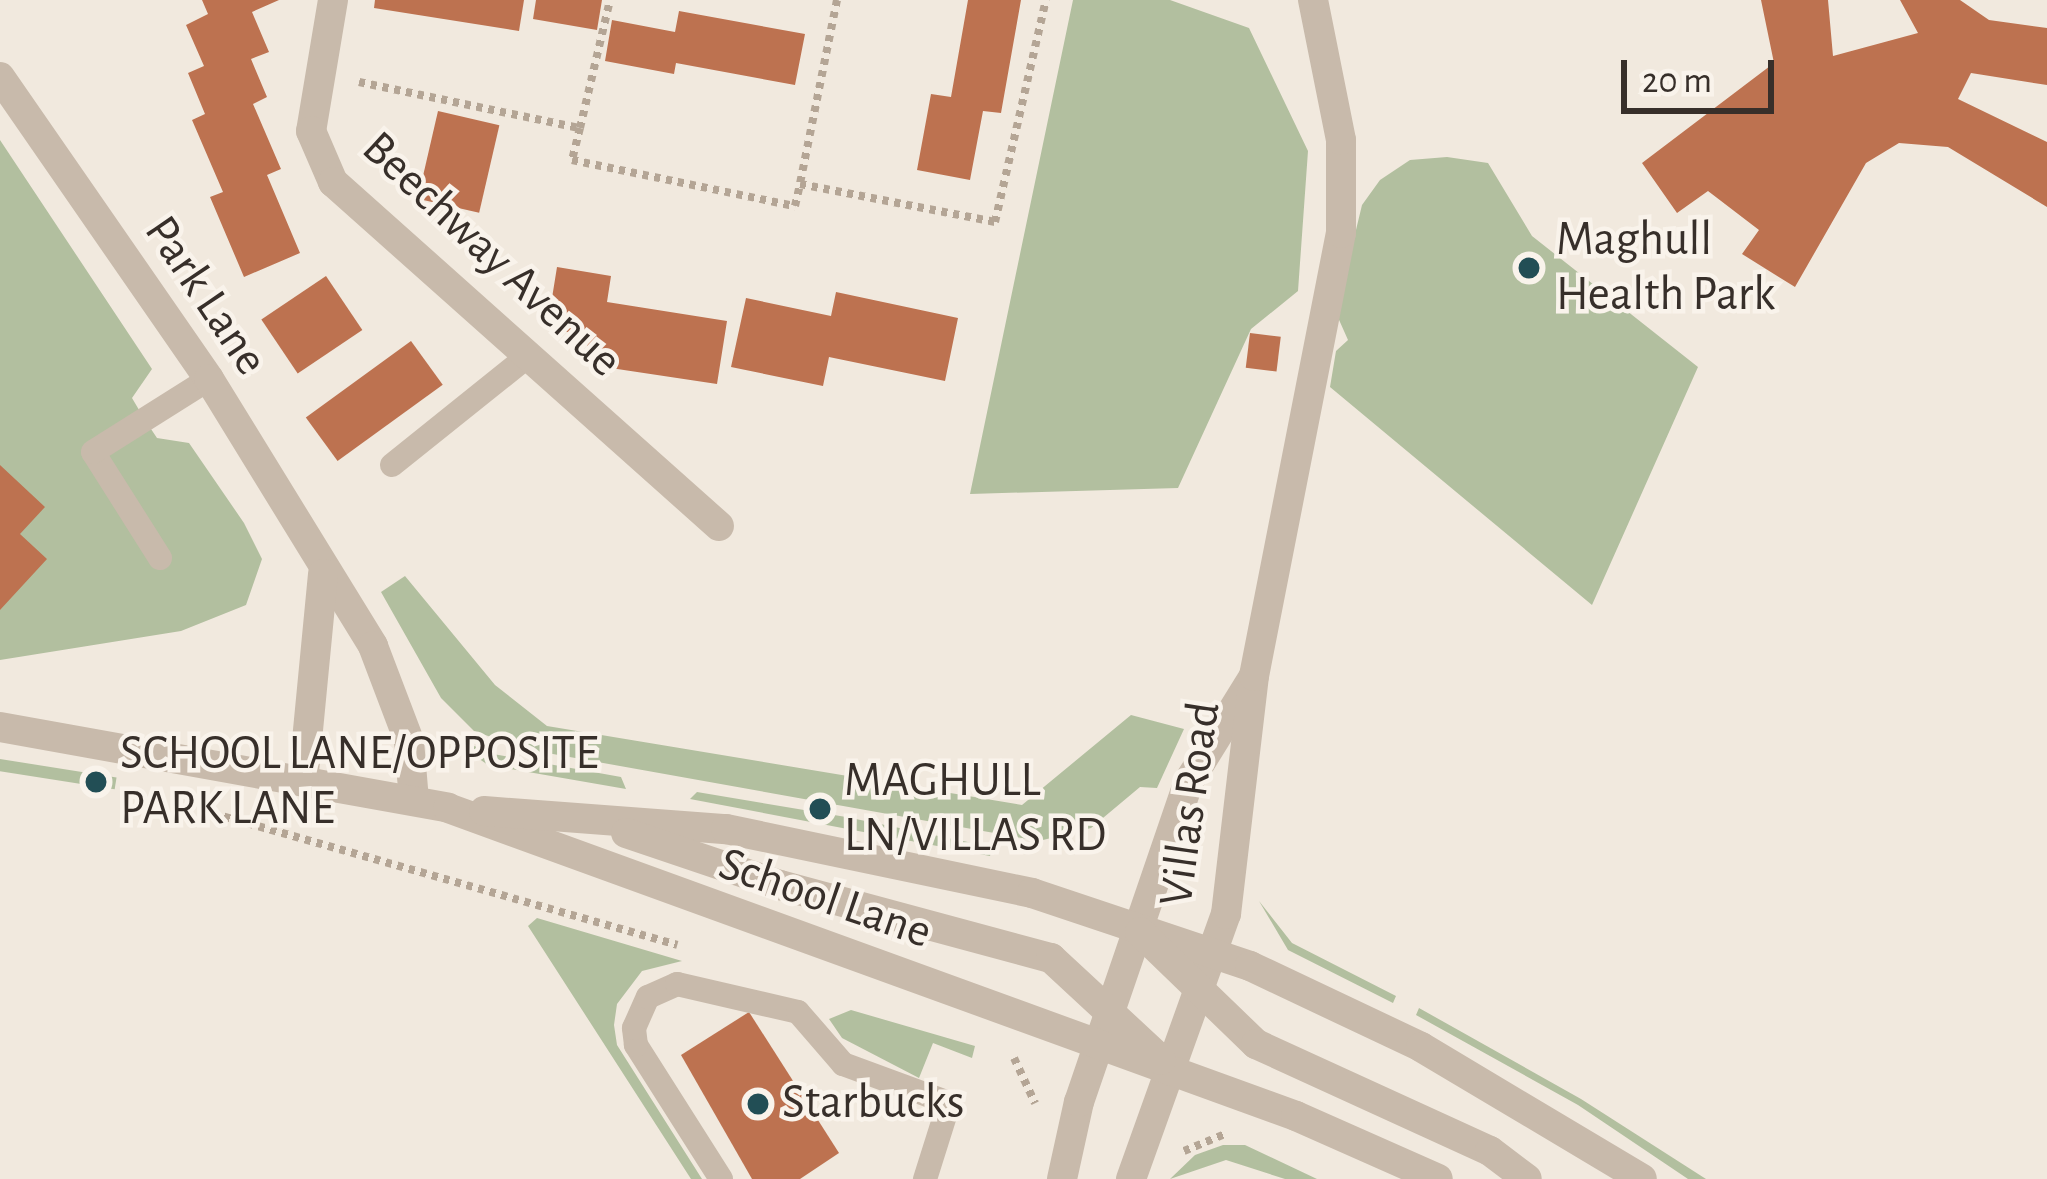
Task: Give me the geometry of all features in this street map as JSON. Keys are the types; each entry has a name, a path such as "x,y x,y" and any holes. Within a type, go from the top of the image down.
{"street":[{"name":"Beechway Avenue","path":"333,0 311,131 333,182 718,526"},
{"path":"1254,676 1341,233 1341,140 1313,0"},
{"name":"Park Lane","path":"0,77 209,379 322,574 374,646 409,741 414,800"},
{"path":"303,782 322,574"},
{"name":"Villas Road","path":"1062,1179 1097,1045 1189,781 1254,676"},
{"name":"Villas Road","path":"1131,1179 1174,1072 1213,953 1239,831 1254,676"},
{"name":"School Lane","path":"0,727 448,808 1174,1072 1438,1179"},
{"name":"School Lane","path":"448,808 748,834 1006,886 1213,953 1421,1047 1642,1179"},
{"name":"School Lane","path":"586,819 779,885 1051,958 1174,1072"},
{"name":"School Lane","path":"1136,928 1256,1044 1490,1150 1527,1179"}],"lane":[{"path":"392,465 528,356"},
{"path":"160,558 93,452 209,379"},
{"path":"722,1179 636,1045 638,1012 662,989 695,984 798,1012 843,1064 949,1103 925,1179"}],"path":[{"path":"610,0 572,160 795,206 837,0"},
{"path":"800,184 995,222 1046,0"},
{"path":"322,74 580,128"},
{"path":"193,808 690,949"},
{"path":"1009,1051 1031,1082 1040,1127"},
{"path":"1170,1166 1208,1136 1239,1132"}],"green space":[{"path":"1073,0 1170,0 1249,28 1308,151 1298,291 1251,329 1178,488 970,494"},
{"path":"0,140 152,369 132,398 145,420 157,438 189,443 244,523 262,559 246,605 181,631 0,660"},
{"path":"1447,157 1488,163 1532,236 1698,367 1592,605 1330,387 1336,351 1348,340 1336,313 1362,205 1380,180 1410,160"},
{"path":"405,576 495,685 547,726 1022,805 1131,715 1184,729 1157,788 1140,787 1091,828 1039,841 525,749 474,731 441,698 381,592"},
{"path":"439,731 493,754 621,777 626,789 488,765"},
{"path":"0,759 117,777 115,789 0,771"},
{"path":"697,792 992,847 990,856 690,799"},
{"path":"1259,901 1292,943 1396,996 1393,1003 1288,950"},
{"path":"537,918 682,961 642,971 617,1004 614,1025 617,1045 702,1179 691,1179 528,926"},
{"path":"1419,1008 1581,1099 1706,1179 1688,1179 1578,1105 1416,1015"},
{"path":"851,1010 975,1046 972,1058 933,1043 919,1078 842,1038 829,1019"},
{"path":"1223,1145 1245,1145 1317,1179 1285,1179 1226,1160 1170,1179 1195,1155"}],"building":[{"path":"202,0 279,0 252,12 269,52 251,59 267,97 253,104 281,169 267,175 300,253 244,277 210,197 223,192 192,120 205,114 188,73 204,66 186,25 208,14"},
{"path":"375,0 524,0 519,31 374,8"},
{"path":"536,0 602,0 597,30 533,19"},
{"path":"968,0 1021,0 1001,113 983,111 970,180 917,170 931,94 951,97"},
{"path":"1761,0 1828,0 1833,56 1918,33 1900,0 1960,0 1989,20 2047,28 2047,85 1971,73 1958,99 2047,142 2047,207 1948,147 1899,143 1866,163 1795,287 1742,254 1759,230 1708,191 1677,213 1642,163 1774,63"},
{"path":"679,11 805,34 795,85 676,63 674,74 605,61 612,20 675,32"},
{"path":"438,111 499,125 479,213 418,199"},
{"path":"557,267 611,276 607,302 727,321 717,384 584,364 589,335 547,329"},
{"path":"326,276 362,330 298,374 261,320"},
{"path":"836,292 958,318 945,381 829,357 823,386 731,367 746,298 831,316"},
{"path":"1250,333 1281,337 1277,372 1246,368"},
{"path":"411,341 443,385 338,461 306,417"},
{"path":"0,465 45,507 20,534 47,559 0,610"},
{"name":"Starbucks","path":"749,1012 839,1153 800,1179 752,1179 681,1055"}],"place":[{"name":"Maghull Health Park","path":"1529,268"},
{"name":"SCHOOL LANE/OPPOSITE PARK LANE","path":"96,782"},
{"name":"MAGHULL LN/VILLAS RD","path":"820,809"},
{"name":"Starbucks","path":"758,1104"}]}
